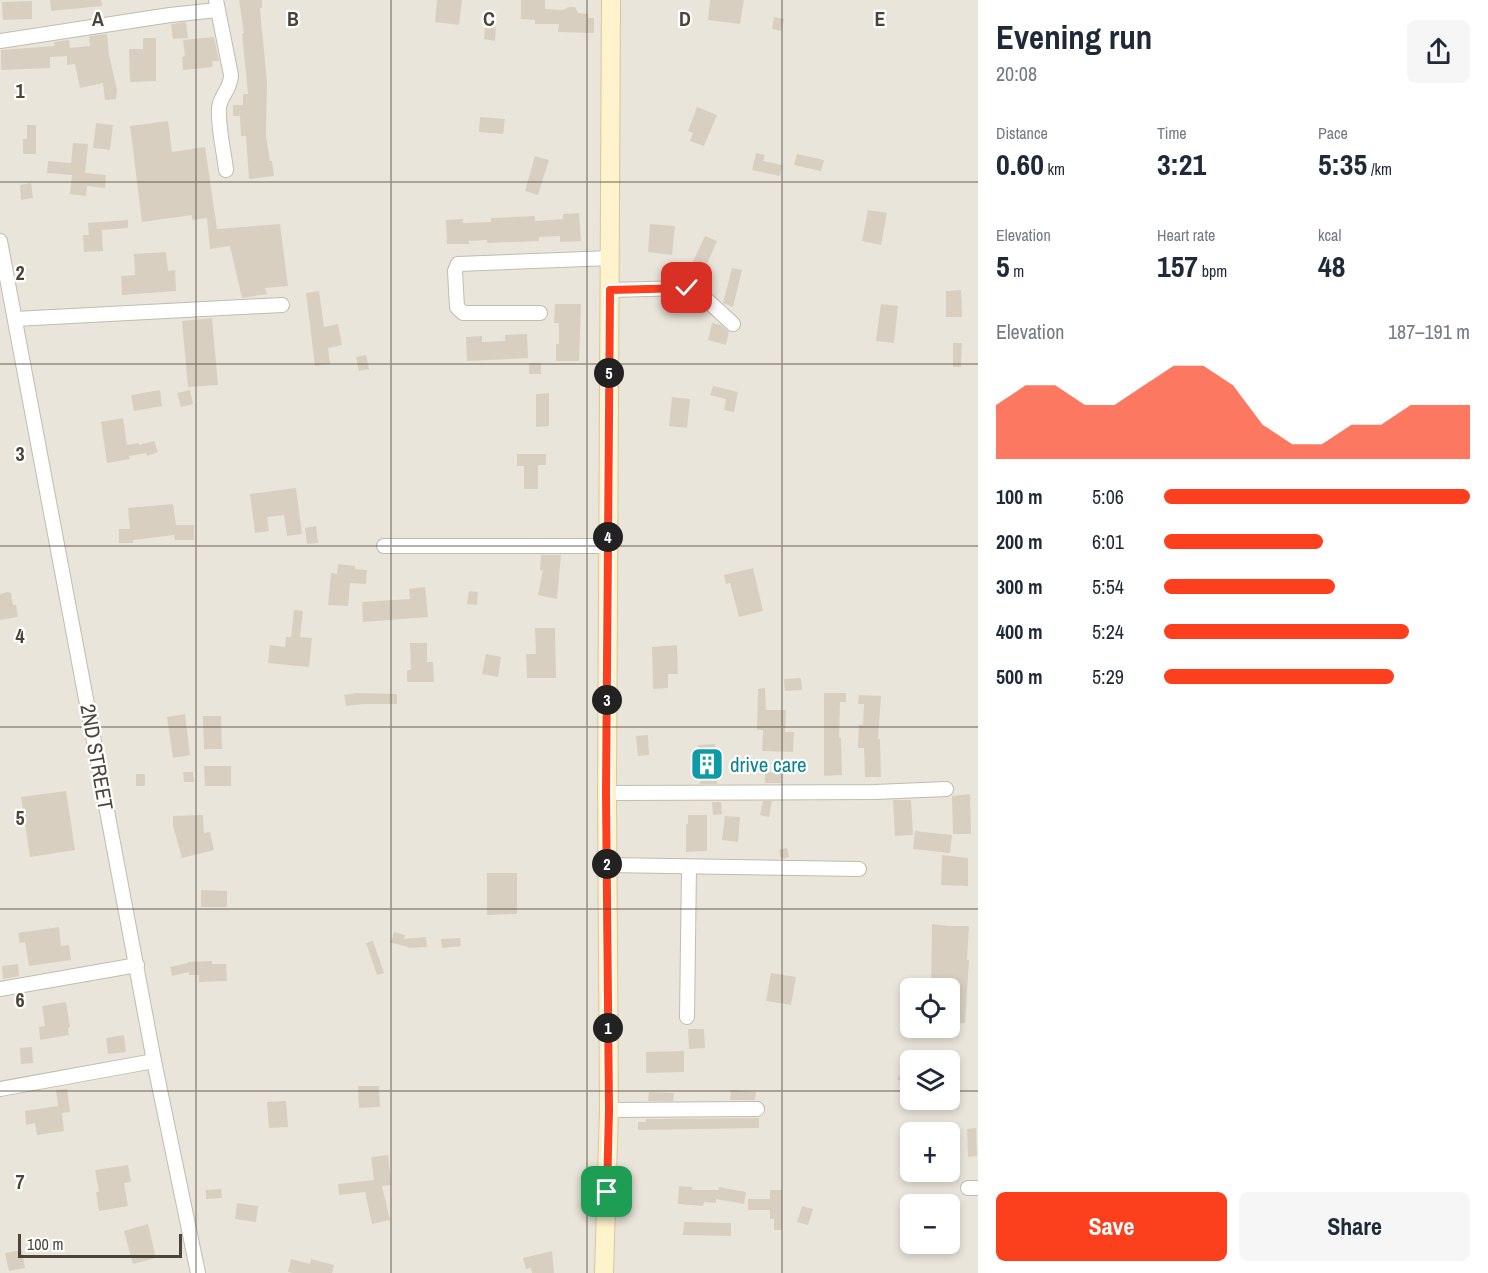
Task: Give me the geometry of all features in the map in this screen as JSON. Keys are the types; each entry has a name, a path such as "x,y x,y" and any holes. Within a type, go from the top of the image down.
{"main road":[{"path":"604,1273 609,1110 606,793 610,0"}],"street":[{"path":"0,41 216,5 231,75 231,83 222,98 219,110 226,171"},
{"name":"2ND STREET","path":"0,241 154,1061 198,1273"},
{"path":"540,313 463,313 457,307 454,271 458,264 610,258"},
{"path":"610,290 687,288 697,291 734,324"},
{"path":"15,319 282,305"},
{"path":"384,546 608,546"},
{"path":"606,793 875,792 946,789"},
{"path":"608,865 859,869"},
{"path":"687,1017 689,867"},
{"path":"0,989 137,965"},
{"path":"0,1089 154,1061"},
{"path":"609,1110 757,1109"}],"shaded area":[{"path":"0,0 978,0 978,1273 0,1273"}],"building":[{"path":"50,0 101,0 102,6 51,11"},
{"path":"239,0 262,0 262,8 260,8 267,83 266,136 274,176 249,179 246,136 241,136 240,116 233,116 233,105 243,105 243,94 248,94 242,34 244,33"},
{"path":"437,0 462,0 459,25 435,22"},
{"path":"521,0 545,0 545,9 564,10 568,7 575,7 578,13 588,14 588,18 594,18 594,33 558,32 559,24 535,24 535,20 521,19"},
{"path":"710,0 744,0 740,24 708,20"},
{"path":"32,1 32,19 3,20 2,2"},
{"path":"774,17 784,19 781,31 772,29"},
{"path":"186,22 188,38 173,39 171,24"},
{"path":"485,27 496,28 495,41 484,39"},
{"path":"107,34 117,90 116,99 105,100 103,83 80,88 75,64 67,65 67,56 50,57 50,68 1,70 1,50 54,46 54,42 69,40 70,48 90,46 89,36"},
{"path":"214,37 219,61 212,61 213,67 183,70 182,57 185,56 183,40"},
{"path":"143,38 156,38 156,81 130,82 129,49 143,49"},
{"path":"697,107 717,115 704,146 690,141 693,133 688,131"},
{"path":"480,117 505,119 503,134 479,132"},
{"path":"168,121 172,152 205,147 217,229 280,224 288,286 265,288 267,294 242,298 230,246 210,249 207,218 192,220 192,215 142,222 130,126"},
{"path":"96,123 113,125 110,150 93,148"},
{"path":"27,125 36,125 36,154 23,154 23,139 27,139"},
{"path":"73,143 88,144 85,173 106,175 105,188 87,186 86,196 70,194 72,175 47,173 48,161 71,163"},
{"path":"756,153 765,155 763,161 782,165 780,176 752,170"},
{"path":"797,154 824,160 821,171 794,165"},
{"path":"535,156 549,160 538,195 525,191"},
{"path":"31,183 33,198 21,200 20,185"},
{"path":"868,210 887,213 881,245 862,241"},
{"path":"579,213 581,241 560,242 560,236 539,237 539,241 487,243 487,240 469,241 469,244 447,244 446,220 463,219 463,223 491,222 491,218 535,216 535,221 563,219 563,214"},
{"path":"128,220 128,228 102,230 103,251 84,252 83,235 89,235 88,223"},
{"path":"650,224 675,226 672,255 648,252"},
{"path":"705,236 717,241 704,271 691,266"},
{"path":"166,252 168,271 175,270 176,291 122,295 121,276 135,275 134,254"},
{"path":"732,268 742,270 733,307 723,303"},
{"path":"961,290 962,317 946,317 946,291"},
{"path":"319,291 324,327 338,324 342,345 328,348 330,364 315,366 306,293"},
{"path":"555,304 581,304 579,361 556,361 559,323 554,323"},
{"path":"881,304 898,306 894,343 876,341"},
{"path":"212,318 218,385 188,387 182,321"},
{"path":"712,323 721,325 729,332 726,345 708,340"},
{"path":"527,334 528,358 467,361 466,337 482,336 482,342 505,341 505,335"},
{"path":"953,343 962,343 961,367 953,367"},
{"path":"366,355 369,369 359,371 356,357"},
{"path":"529,363 541,363 541,374 529,374"},
{"path":"713,386 738,392 734,412 724,410 726,399 710,395"},
{"path":"160,390 162,406 134,411 131,395"},
{"path":"190,390 193,404 181,407 177,393"},
{"path":"549,393 549,426 536,427 536,394"},
{"path":"672,397 690,399 687,428 669,426"},
{"path":"123,418 127,445 154,441 158,452 147,456 146,453 129,456 130,459 107,463 101,422"},
{"path":"517,454 546,454 546,465 538,465 538,489 524,489 524,466 517,466"},
{"path":"296,488 302,534 287,536 284,515 267,517 269,531 255,533 250,494"},
{"path":"173,504 176,525 194,525 194,540 175,540 174,535 133,540 133,543 119,543 119,529 130,529 128,508"},
{"path":"316,526 318,543 307,544 305,528"},
{"path":"541,555 561,555 557,599 538,595 543,570 540,570"},
{"path":"338,564 367,570 366,584 350,583 348,606 328,605 331,573 337,574"},
{"path":"753,568 763,611 739,617 730,583 726,584 724,575"},
{"path":"425,587 428,617 363,622 362,602 410,599 409,589"},
{"path":"469,591 478,592 477,605 467,604"},
{"path":"11,593 13,605 16,605 18,617 0,620 0,594"},
{"path":"294,610 303,611 300,637 312,638 309,667 268,663 270,645 285,647 286,637 291,637"},
{"path":"535,628 555,628 556,678 527,678 526,654 536,654"},
{"path":"410,643 427,643 427,662 433,662 434,682 407,682 407,670 411,670"},
{"path":"677,645 678,674 668,674 668,688 653,689 652,647"},
{"path":"486,654 501,657 498,677 482,674"},
{"path":"801,678 802,690 785,691 784,679"},
{"path":"765,688 766,710 786,710 785,732 794,732 793,752 762,751 763,730 757,730 758,689"},
{"path":"824,693 846,693 846,702 840,702 839,738 841,738 842,775 824,776"},
{"path":"397,694 397,704 346,706 344,695"},
{"path":"859,695 881,696 878,739 880,739 881,777 865,777 864,748 858,748 859,725 863,725 864,704 858,704"},
{"path":"185,714 190,755 173,758 167,717"},
{"path":"203,716 221,716 222,749 204,749"},
{"path":"648,735 649,755 638,756 636,736"},
{"name":"drive care","path":"715,744 717,784 700,784 698,745"},
{"path":"204,766 231,766 231,786 205,786"},
{"path":"183,772 193,772 194,782 184,782"},
{"path":"765,772 781,773 781,783 765,783"},
{"path":"136,774 145,774 145,786 136,786"},
{"path":"66,791 75,850 30,857 21,797"},
{"path":"970,794 971,834 953,834 952,796"},
{"path":"893,800 911,800 913,835 895,836"},
{"path":"763,801 772,801 769,817 760,815"},
{"path":"712,802 721,802 722,814 713,815"},
{"path":"203,815 204,833 210,832 214,850 182,858 173,826 173,816"},
{"path":"688,815 707,815 707,851 686,852"},
{"path":"725,816 740,817 738,842 722,840"},
{"path":"915,831 952,835 950,853 913,849"},
{"path":"787,848 789,857 781,859 779,850"},
{"path":"942,855 968,858 968,886 941,885"},
{"path":"487,873 517,873 517,914 487,915"},
{"path":"201,890 227,891 227,907 201,907"},
{"path":"932,924 969,926 965,1023 960,1023 960,978 931,978"},
{"path":"59,927 61,946 69,945 71,960 29,966 25,942 20,943 18,933"},
{"path":"394,932 405,935 404,939 426,937 427,947 408,948 389,942"},
{"path":"460,938 461,946 442,948 441,939"},
{"path":"373,941 384,973 377,975 366,943"},
{"path":"212,961 212,964 226,964 227,981 199,982 199,975 189,975 189,972 172,976 170,967 188,962"},
{"path":"18,964 19,976 3,979 2,966"},
{"path":"771,973 796,977 791,1005 766,1001"},
{"path":"66,1002 69,1035 40,1040 39,1027 45,1026 42,1006"},
{"path":"688,1029 704,1029 705,1048 689,1049"},
{"path":"124,1035 126,1052 108,1054 106,1038"},
{"path":"32,1047 33,1063 21,1064 20,1048"},
{"path":"684,1051 684,1072 646,1073 646,1052"},
{"path":"358,1086 379,1086 380,1107 359,1108"},
{"path":"67,1089 70,1112 62,1113 64,1131 37,1135 35,1123 26,1125 25,1111 58,1106 56,1090"},
{"path":"731,1090 756,1092 755,1100 730,1100"},
{"path":"649,1092 674,1093 673,1101 648,1101"},
{"path":"286,1101 288,1127 269,1128 267,1102"},
{"path":"759,1118 759,1128 638,1130 638,1122 646,1122 646,1119"},
{"path":"976,1128 977,1156 968,1157 967,1129"},
{"path":"388,1155 391,1185 382,1186 390,1220 372,1224 365,1192 339,1195 338,1184 374,1180 371,1157"},
{"path":"128,1165 131,1182 124,1183 128,1206 99,1211 96,1192 99,1192 95,1170"},
{"path":"679,1186 692,1187 692,1190 719,1190 719,1187 746,1192 744,1204 716,1199 716,1203 704,1202 703,1206 678,1204"},
{"path":"221,1189 222,1198 206,1199 206,1190"},
{"path":"770,1190 782,1190 782,1230 774,1230 774,1219 770,1219 770,1210 748,1210 748,1199 770,1199"},
{"path":"237,1203 258,1206 256,1222 235,1219"},
{"path":"802,1206 813,1209 808,1225 797,1222"},
{"path":"684,1222 731,1223 731,1236 683,1235"},
{"path":"148,1224 156,1258 133,1264 124,1231"},
{"path":"22,1250 25,1268 9,1271 5,1253"},
{"path":"552,1251 554,1273 532,1273 531,1268 526,1269 523,1258"},
{"path":"291,1259 310,1264 311,1259 334,1265 332,1273 293,1273 288,1272"}],"place":[{"name":"drive care","path":"707,764"}],"route":[{"path":"607,1192 609,1110 606,793 610,290 687,288"}]}
